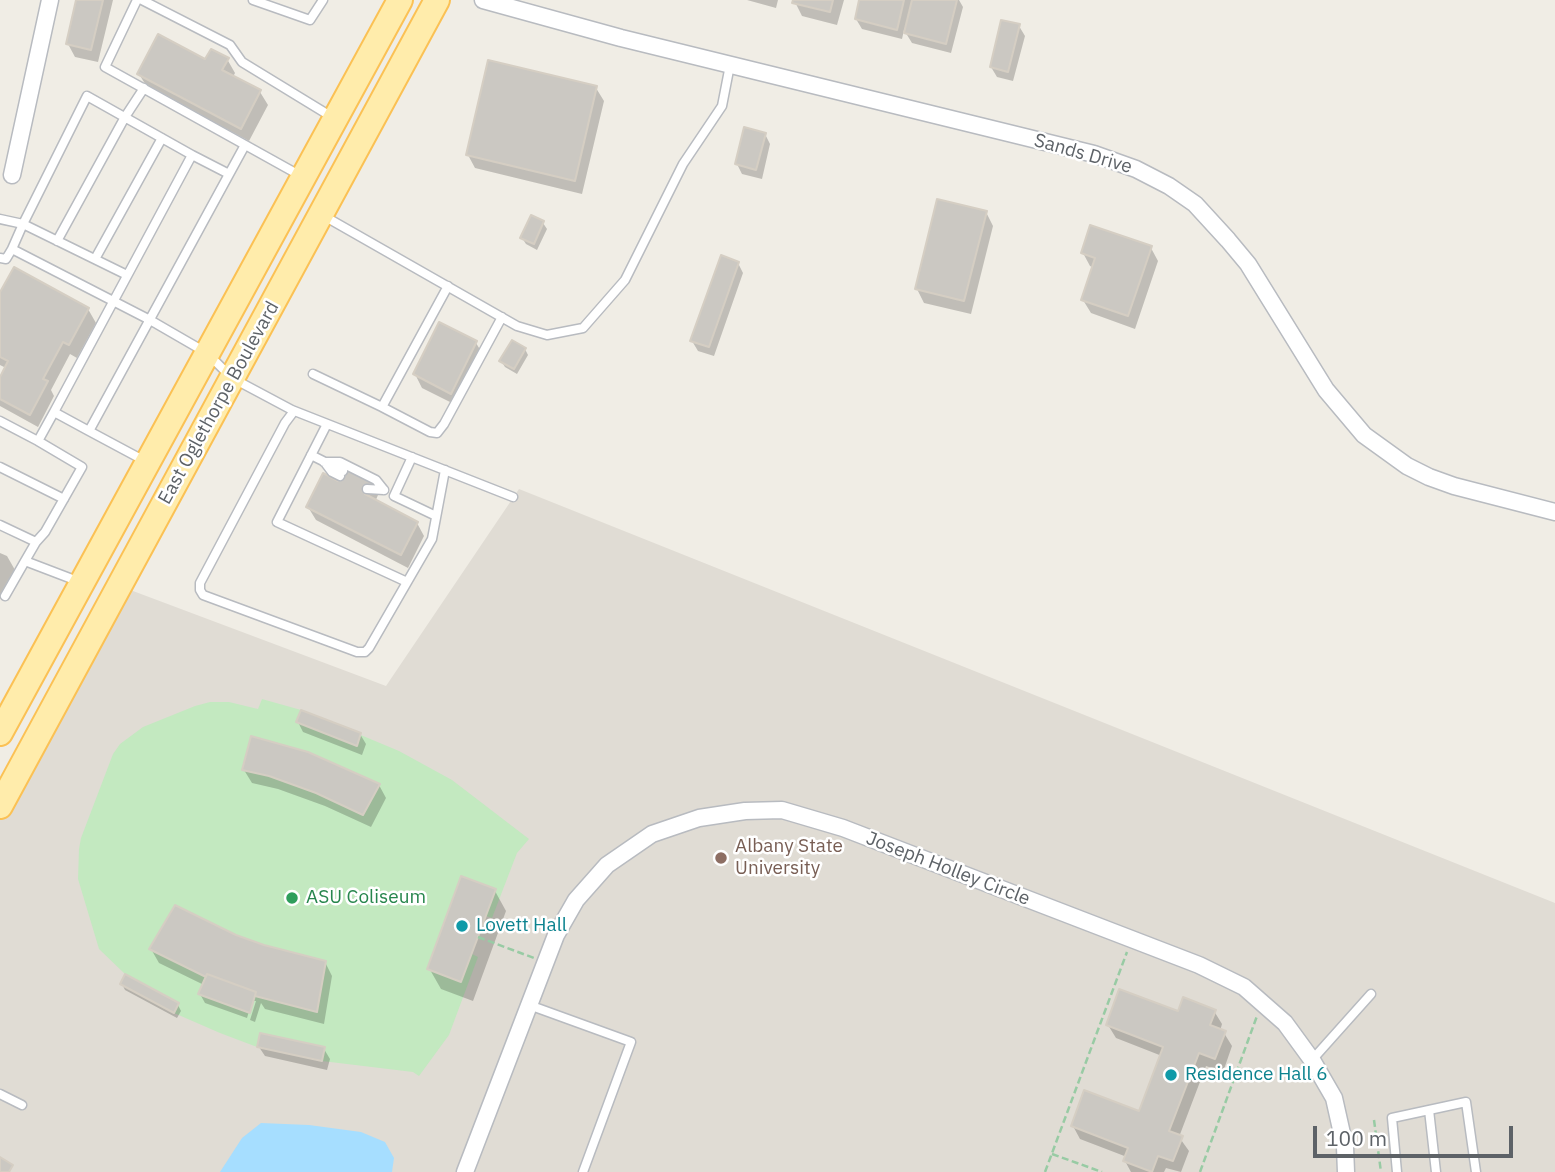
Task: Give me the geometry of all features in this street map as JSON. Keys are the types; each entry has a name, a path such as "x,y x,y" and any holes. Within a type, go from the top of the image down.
{"main road":[{"name":"East Oglethorpe Boulevard","path":"0,733 400,0"},
{"name":"East Oglethorpe Boulevard","path":"0,806 437,0"}],"street":[{"path":"12,175 50,0"},
{"name":"Sands Drive","path":"483,0 730,65 1094,154 1136,169 1161,181 1195,204 1248,264 1326,390 1364,435 1407,466 1429,477 1555,512"},
{"name":"Joseph Holley Circle","path":"465,1172 556,935 576,900 607,865 652,834 699,818 745,811 782,810 842,828 1132,939 1199,965 1244,988 1285,1023 1312,1060 1334,1098 1345,1147 1346,1172"}],"lane":[{"path":"303,177 105,67 140,0 230,46 242,62 335,119"},
{"path":"253,0 310,20 323,0"},
{"path":"321,215 517,326 547,335 583,328 625,280 683,164 722,106 730,65"},
{"path":"57,240 144,88"},
{"path":"0,258 6,259 12,249 87,96 229,174"},
{"path":"95,259 162,138"},
{"path":"89,431 245,145"},
{"path":"38,441 192,155"},
{"path":"0,219 23,224 127,275"},
{"path":"12,249 150,320 207,354 232,378 294,411 513,497"},
{"path":"382,407 448,286"},
{"path":"313,374 436,433 444,424 502,317"},
{"path":"294,411 285,423 200,583 204,596 357,652 365,652 432,539 445,470"},
{"path":"54,412 147,462"},
{"path":"0,421 82,467 5,596"},
{"path":"327,424 277,522 407,582"},
{"path":"311,455 324,462 332,472 341,474"},
{"path":"394,496 412,457"},
{"path":"324,462 340,462 376,480 384,491"},
{"path":"0,467 64,499"},
{"path":"368,487 384,491 436,516"},
{"path":"0,525 36,542"},
{"path":"25,561 82,583"},
{"path":"1312,1060 1371,994"},
{"path":"529,1005 631,1042 583,1172"},
{"path":"0,1094 22,1105"},
{"path":"1396,1172 1392,1118 1465,1102 1476,1172"},
{"path":"1429,1111 1436,1172"}],"path":[{"path":"478,937 545,962"},
{"path":"1045,1172 1132,939"},
{"path":"1200,1172 1262,1003"},
{"path":"1374,1120 1381,1172"},
{"path":"1052,1154 1102,1172"}],"shaded area":[{"name":"Albany State University","path":"519,489 1555,903 1555,1172 0,1172 0,814 125,588 386,686"}],"green space":[{"name":"ASU Coliseum","path":"262,699 301,710 399,751 452,780 529,839 517,853 492,918 486,916 472,954 478,957 449,1035 419,1076 413,1072 322,1061 257,1047 220,1033 174,1013 120,984 125,974 99,949 78,879 79,849 113,754 120,744 143,727 195,706 210,702 229,702 258,709"}],"water":[{"path":"261,1123 309,1125 361,1132 385,1142 394,1158 392,1172 220,1172 242,1138"}],"building":[{"path":"76,0 103,0 91,50 66,44"},
{"path":"793,0 833,0 830,12 792,3"},
{"path":"859,0 904,0 897,30 855,19"},
{"path":"912,0 957,0 946,44 904,33"},
{"path":"1001,20 1020,24 1008,72 990,67"},
{"path":"158,34 205,59 211,49 229,58 222,70 261,90 241,129 137,74"},
{"path":"488,60 597,86 575,181 466,155"},
{"path":"744,127 766,133 756,170 735,164"},
{"path":"937,199 987,211 964,301 915,289"},
{"path":"531,215 544,221 534,244 520,238"},
{"path":"1090,225 1152,246 1128,316 1081,300 1095,258 1081,253"},
{"path":"721,255 739,262 709,347 690,341"},
{"path":"14,267 89,308 69,345 63,342 43,379 48,381 30,415 0,399 0,377 8,361 0,357 0,292"},
{"path":"439,322 477,341 451,394 413,374"},
{"path":"512,340 526,348 514,369 499,361"},
{"path":"345,467 372,481 365,494 418,522 401,555 306,507 323,473 338,481"},
{"path":"301,710 361,733 357,746 296,722"},
{"path":"251,736 308,752 380,784 363,815 316,793 269,776 242,770"},
{"name":"Lovett Hall","path":"461,876 496,889 461,982 427,969"},
{"path":"175,905 236,935 326,961 317,1012 255,996 256,992 207,974 206,977 149,949"},
{"path":"125,974 179,1003 174,1013 120,984"},
{"path":"207,974 256,992 250,1013 198,994"},
{"name":"Residence Hall 6","path":"1119,989 1178,1011 1183,997 1216,1010 1210,1025 1226,1031 1215,1059 1199,1053 1169,1131 1183,1136 1173,1161 1158,1156 1152,1172 1123,1161 1128,1148 1071,1126 1084,1090 1139,1111 1163,1047 1106,1025"},
{"path":"260,1033 325,1047 322,1061 257,1047"},
{"path":"0,1157 13,1165 9,1172 0,1172"}],"place":[{"name":"Albany State University","path":"721,858"},
{"name":"ASU Coliseum","path":"292,898"},
{"name":"Lovett Hall","path":"462,926"},
{"name":"Residence Hall 6","path":"1171,1075"}]}
